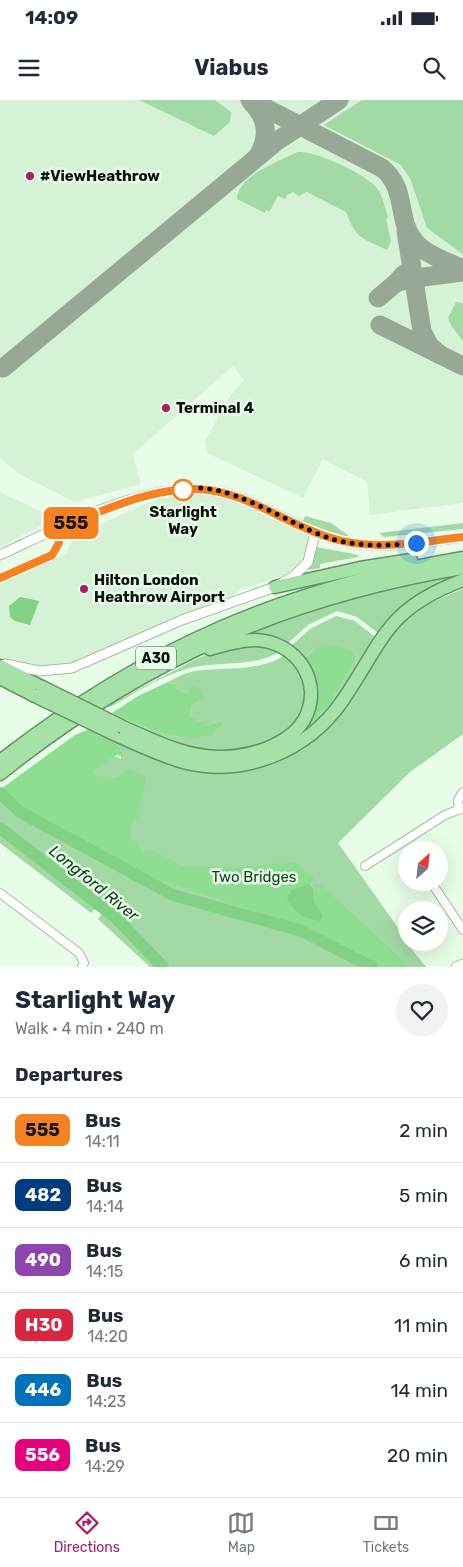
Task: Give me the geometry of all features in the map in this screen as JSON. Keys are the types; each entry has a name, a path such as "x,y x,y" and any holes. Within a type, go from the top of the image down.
{"highway":[{"path":"275,587 383,563 463,554"},
{"name":"A30","path":"0,761 61,715 114,681 170,650 239,619 348,582 463,558"},
{"name":"A30","path":"0,774 97,703 174,659 242,628 314,602 388,582 463,568"},
{"path":"2,679 38,691 118,730 152,751 202,765 237,765 270,758 287,751 305,739 336,708 381,637 394,621 427,596 463,580"},
{"path":"118,730 178,750 220,757 253,752 279,742 298,727 307,713 311,697 308,675 294,655 276,644 254,640 174,659"},
{"path":"0,664 38,691"}],"street":[{"path":"0,555 56,529 141,497 170,491 198,489 224,493 251,501 316,533 345,542 373,546 463,537"},
{"path":"0,578 52,555 59,543 56,529"},
{"path":"0,664 39,671 72,668 182,620 275,587 294,576 308,562 316,533"},
{"path":"405,841 444,815 461,809 458,800 463,792"},
{"path":"365,866 398,845"},
{"path":"437,891 463,930"},
{"path":"0,893 79,953 84,963 82,967"},
{"path":"456,967 463,964"}],"shaded area":[{"path":"0,100 463,100 463,503 370,515 367,482 323,459 303,498 207,453 205,441 232,393 244,380 233,366 133,454 141,484 75,502 19,474 0,458"},
{"path":"0,492 40,511 45,520 39,527 0,547"},
{"path":"193,494 227,497 248,504 303,531 308,536 310,544 307,555 289,574 241,589 236,594 72,664 36,667 0,658 0,582 66,554 70,544 81,533 147,503 162,498"},
{"path":"20,597 39,601 30,625 15,621 10,617 9,606"},
{"path":"309,884 313,889 314,901 323,916 321,921 310,919 301,914 293,908 287,898 292,890"}],"green space":[{"path":"139,100 215,100 231,112 230,122 214,136"},
{"path":"362,100 463,100 463,254 427,228 410,178 401,165 324,125"},
{"path":"298,152 306,152 340,164 362,176 377,188 388,217 386,219 391,241 387,250 361,237 353,228 346,212 307,192 299,196 293,192 287,195 285,199 278,196 269,212 266,210 265,213 237,199 239,190 252,176 271,164"},
{"path":"456,302 463,303 463,341 452,327 448,318"},
{"path":"305,516 331,523 352,538 333,533 303,521"},
{"path":"463,523 463,529 384,537 379,533"},
{"path":"316,547 359,555 358,557 320,564 320,568 302,571 311,561"},
{"path":"448,576 447,580 405,604 378,633 357,617 337,611 308,625 287,644 248,634 247,630 305,607"},
{"name":"Two Bridges","path":"463,589 463,734 410,772 338,843 398,928 398,951 413,951 426,967 150,967 98,919 102,914 95,909 91,913 0,843 0,790 75,735 121,759 121,750 112,740 169,759 306,741 409,616 425,605"},
{"path":"336,616 355,621 375,637 330,708 320,718 317,714 328,707 356,660 354,653 333,646 327,646 317,649 303,659 291,646 310,629"},
{"path":"240,643 283,650 260,660 198,666 176,672 110,707 107,706 198,658"},
{"path":"336,645 354,653 356,660 328,707 317,714 320,718 288,741 308,717 303,659 320,646"},
{"path":"286,653 304,674 306,681 305,700 296,719 287,729 263,743 236,750 208,750 168,740 132,723 156,731 178,735 201,734 225,725 221,720 207,726 189,717 192,706 197,702 188,693 178,690 176,684 168,682 194,671 256,666 278,659"},
{"path":"168,682 176,684 178,690 188,693 191,686 197,686 203,696 192,706 189,717 194,717 198,722 204,722 207,726 221,720 225,725 215,730 210,737 202,735 198,739 154,730 112,713 138,696"},
{"path":"94,727 116,744 123,757 117,755 105,762 93,771 95,775 113,778 121,776 128,769 144,775 146,780 137,818 130,829 131,837 143,851 152,850 182,866 232,868 294,862 314,878 309,884 292,890 287,898 322,916 313,893 315,884 320,884 410,967 382,967 315,931 153,878 49,826 24,810 1,789 75,735"}],"waterway":[{"path":"0,793 20,812 173,895 302,931 372,967"},
{"name":"Longford River","path":"0,828 116,918 163,967"}],"taxiway":[{"path":"250,100 382,168 396,186 406,225 416,243 432,255 463,269"},
{"path":"3,368 277,141 339,100"},
{"path":"252,103 261,115 265,128 264,142 258,156"},
{"path":"406,231 422,331 429,345 440,355"},
{"path":"396,283 408,279 463,272"},
{"path":"378,298 404,274"},
{"path":"380,325 463,366"}],"bus line":[{"name":"555","path":"0,578 52,555 56,551 60,538 56,529 141,497 170,491 198,489 236,496 251,501 316,533 345,542 378,546 463,537"}],"place":[{"name":"#ViewHeathrow","path":"30,176"},
{"name":"Terminal 4","path":"166,408"},
{"name":"Starlight Way","path":"183,490"},
{"name":"Hilton London Heathrow Airport","path":"84,589"}],"route":[{"path":"183,490 198,489 236,496 251,501 316,533 345,542 378,546 416,543"}]}
